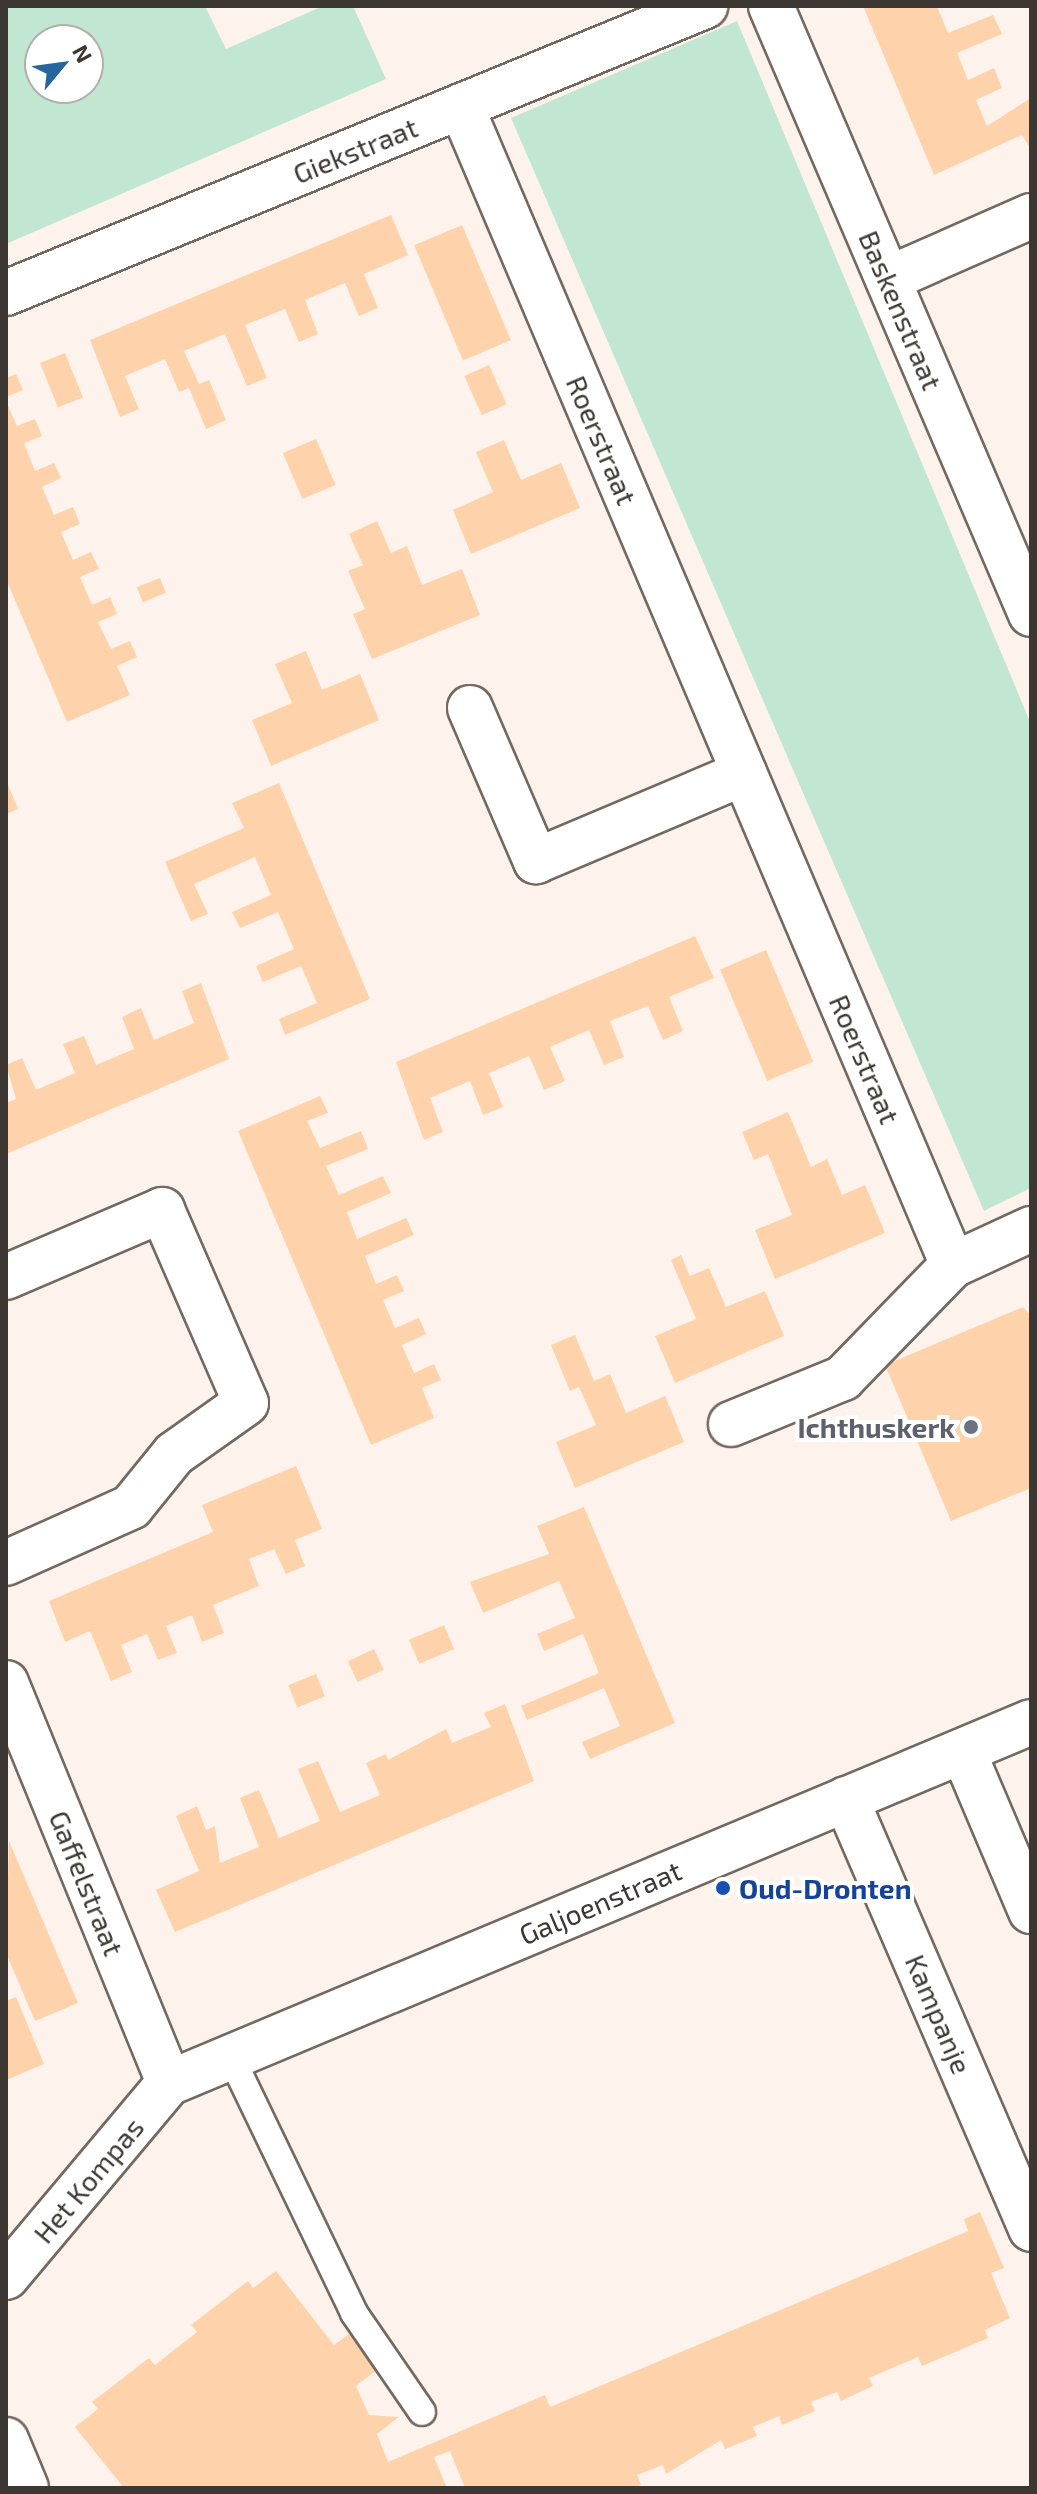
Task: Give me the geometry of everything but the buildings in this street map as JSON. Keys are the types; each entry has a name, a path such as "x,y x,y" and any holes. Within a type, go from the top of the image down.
{"street":[{"name":"Giekstraat","path":"6,293 705,6"},
{"name":"Baskenstraat","path":"771,6 1031,614"},
{"name":"Roerstraat","path":"461,106 953,1265"},
{"path":"888,279 1031,216"},
{"path":"470,708 536,861 744,773"},
{"path":"6,1277 162,1210 246,1403 174,1454 131,1507 6,1563"},
{"path":"731,1424 843,1378 953,1265 1031,1229"},
{"name":"Gaffelstraat","path":"6,1683 169,2083"},
{"name":"Galjoenstraat","path":"169,2083 1031,1722"},
{"path":"963,1751 1031,1911"},
{"name":"Kampanje","path":"846,1799 1031,2229"},
{"name":"Het Kompas","path":"6,2277 169,2083"},
{"path":"6,2440 26,2488"}],"lane":[{"path":"231,2057 354,2313 422,2412"}],"green space":[{"path":"6,6 205,6 226,49 323,6 353,6 386,79 6,244"},
{"path":"737,21 1031,724 1031,1188 984,1211 511,118"}],"place":[{"name":"Ichthuskerk","path":"971,1427"},
{"name":"Oud-Dronten","path":"723,1888"}]}
